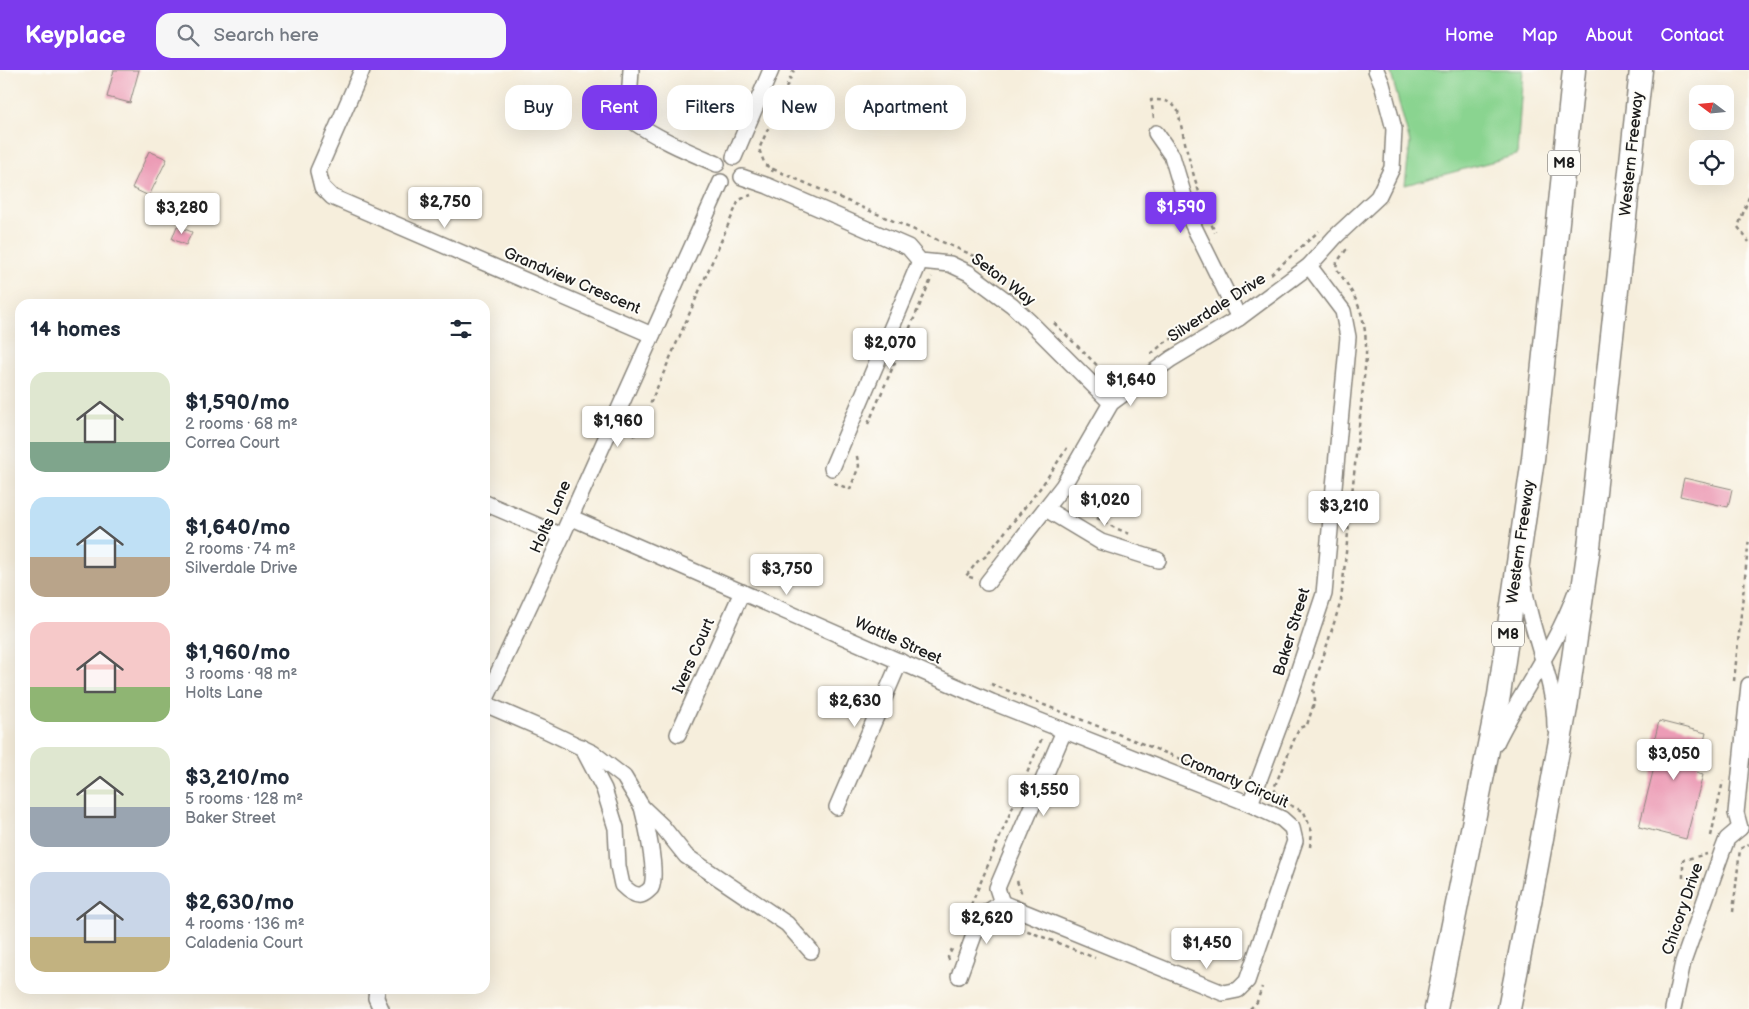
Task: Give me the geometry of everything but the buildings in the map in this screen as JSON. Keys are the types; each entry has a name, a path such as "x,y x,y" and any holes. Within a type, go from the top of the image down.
{"highway":[{"name":"Western Freeway","path":"1436,1009 1499,695 1532,459 1574,70"},
{"name":"Western Freeway","path":"1509,1009 1534,887 1566,708 1586,565 1641,70"}],"street":[{"name":"Grandview Crescent","path":"362,70 318,171 322,187 332,197 652,335"},
{"path":"631,70 629,101 631,120 646,131 717,164"},
{"path":"734,157 772,70"},
{"name":"Silverdale Drive","path":"987,583 1063,486 1111,403 1170,359 1240,318 1309,266 1378,197 1392,168 1394,128 1376,70"},
{"path":"1156,133 1172,156 1192,223 1240,318"},
{"path":"734,157 742,163 744,172 742,177 733,184 721,182 716,174 717,164 724,158 734,157"},
{"path":"742,177 768,186 908,247 920,261 832,468"},
{"name":"Holts Lane","path":"490,691 613,424 721,182"},
{"name":"Seton Way","path":"920,261 950,264 969,273 1012,305 1111,403"},
{"name":"Baker Street","path":"1250,804 1287,705 1324,594 1348,337 1343,311 1309,266"},
{"path":"1051,503 1102,542 1158,560"},
{"path":"490,506 562,536"},
{"name":"Wattle Street","path":"570,517 992,702"},
{"path":"1519,553 1528,605 1552,689 1555,712 1555,766"},
{"path":"1486,763 1512,712 1559,632 1568,614 1586,565"},
{"name":"Ivers Court","path":"678,734 742,592"},
{"path":"837,807 900,661"},
{"path":"1745,829 1736,813 1749,685"},
{"name":"Cromarty Circuit","path":"992,702 1250,804 1282,819 1292,828 1295,840 1247,981 1238,990 1223,993 1002,903"},
{"path":"490,704 593,753 624,777 642,807 662,826 686,856 787,924 811,951"},
{"path":"959,976 981,916 1002,903 998,888 1064,731"},
{"path":"582,747 604,789 616,828 618,866 622,885 637,895 642,895 651,888 653,876 648,834 642,807"},
{"name":"Chicory Drive","path":"1673,1009 1683,962 1727,839 1745,829"},
{"path":"376,994 376,998 381,1009"}],"path":[{"path":"613,424 636,436 739,200 753,195 762,196 768,186 773,169 765,165 759,149 794,70"},
{"path":"1749,197 1738,228 1749,242"},
{"path":"868,425 940,262"},
{"path":"832,468 827,480 850,489 859,466 856,453 860,444"},
{"path":"1051,503 1067,501 1113,527 1137,537"},
{"path":"1734,683 1749,538"},
{"path":"971,905 1055,709"},
{"path":"1711,838 1723,780"},
{"path":"1733,912 1740,850 1749,844"},
{"path":"1683,878 1683,860 1707,853 1709,847"},
{"path":"956,940 948,957 959,976"}],"green space":[{"path":"1390,70 1523,70 1517,155 1405,185 1410,143"}]}
